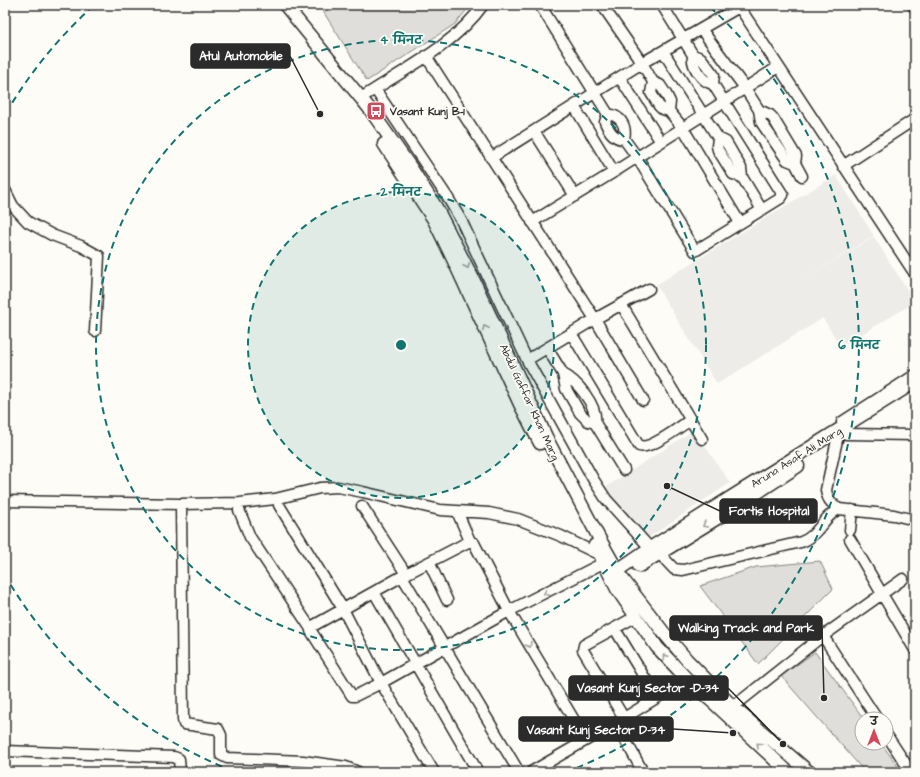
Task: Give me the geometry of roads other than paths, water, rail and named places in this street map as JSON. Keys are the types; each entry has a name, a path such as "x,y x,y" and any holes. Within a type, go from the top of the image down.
{"main road":[{"name":"Abdul Gaffar Khan Marg","path":"275,5 357,104 434,220 520,404 616,579 635,617 656,647 687,680 788,772"},
{"name":"Abdul Gaffar Khan Marg","path":"285,5 361,98 411,168 455,241 604,557"},
{"name":"Aruna Asaf Ali Marg","path":"616,579 633,565 915,382"},
{"name":"Aruna Asaf Ali Marg","path":"655,551 736,506 915,391"},
{"path":"604,557 620,558 633,565 629,580 630,587 634,595"},
{"name":"Abdul Gaffar Khan Marg","path":"616,579 634,595 687,660 733,707 809,772"}],"street":[{"path":"361,98 426,56 468,24 483,5"},
{"path":"540,5 608,114 618,117 626,131 624,139"},
{"path":"602,5 642,63 653,82 660,85 666,94 670,102 669,111 683,128 740,224"},
{"path":"608,114 605,122 607,126 616,137 624,139 637,157 695,251 783,196 713,84 714,75 700,57 693,55 662,5"},
{"path":"491,158 642,63 738,6 915,274"},
{"path":"701,29 745,88 759,110 761,122 787,160 795,163 802,176"},
{"path":"663,51 718,138 726,142 741,168 742,177 762,210"},
{"path":"426,56 595,319 643,400"},
{"path":"532,222 614,172 778,67"},
{"path":"620,78 661,142"},
{"path":"374,89 448,198 461,220 527,360 593,480 606,498 655,551 674,569 684,570 801,542 810,538 832,514 839,509"},
{"path":"574,106 614,172"},
{"path":"843,166 915,118"},
{"path":"534,131 575,196"},
{"path":"5,190 12,206 28,222 52,235 81,246 99,256 95,330"},
{"path":"527,360 649,288"},
{"path":"621,304 702,439"},
{"path":"571,333 639,446 650,446 690,420"},
{"path":"547,348 562,374 566,389 580,413 588,421 595,423 624,470"},
{"path":"729,495 786,461 855,412 915,375"},
{"path":"915,435 842,437 826,490 827,498 839,509 901,516 915,520"},
{"path":"5,501 181,504 245,503 320,488 346,488 440,510 489,513 518,519 554,533 604,557 580,575 509,611 415,664 352,696 311,629 250,536 239,510"},
{"path":"181,504 184,724 218,729 221,735 222,755 227,758 303,761 346,766 358,772"},
{"path":"279,505 343,609 381,682 434,772"},
{"path":"362,506 519,772"},
{"path":"852,510 850,535 915,650"},
{"path":"458,516 470,541 474,543 509,611 586,740"},
{"path":"311,629 312,626 404,575 470,541"},
{"path":"429,562 447,600"},
{"path":"733,707 788,662 903,580"},
{"path":"374,592 478,772"},
{"path":"635,617 584,645 582,650 620,721 643,772"},
{"path":"618,634 657,698"},
{"path":"823,636 872,711"},
{"path":"531,772 620,721 687,680"},
{"path":"894,746 911,772"},
{"path":"5,751 174,757 179,759 180,772"}],"place":[{"name":"Vasant Kunj B-1","path":"376,111"},
{"name":"Atul Automobile","path":"320,114"},
{"name":"Fortis Hospital","path":"667,486"},
{"name":"Walking Track and Park","path":"824,698"},
{"name":"Vasant Kunj Sector D-34","path":"733,733"},
{"name":"Vasant Kunj Sector -D-34","path":"783,744"}]}
